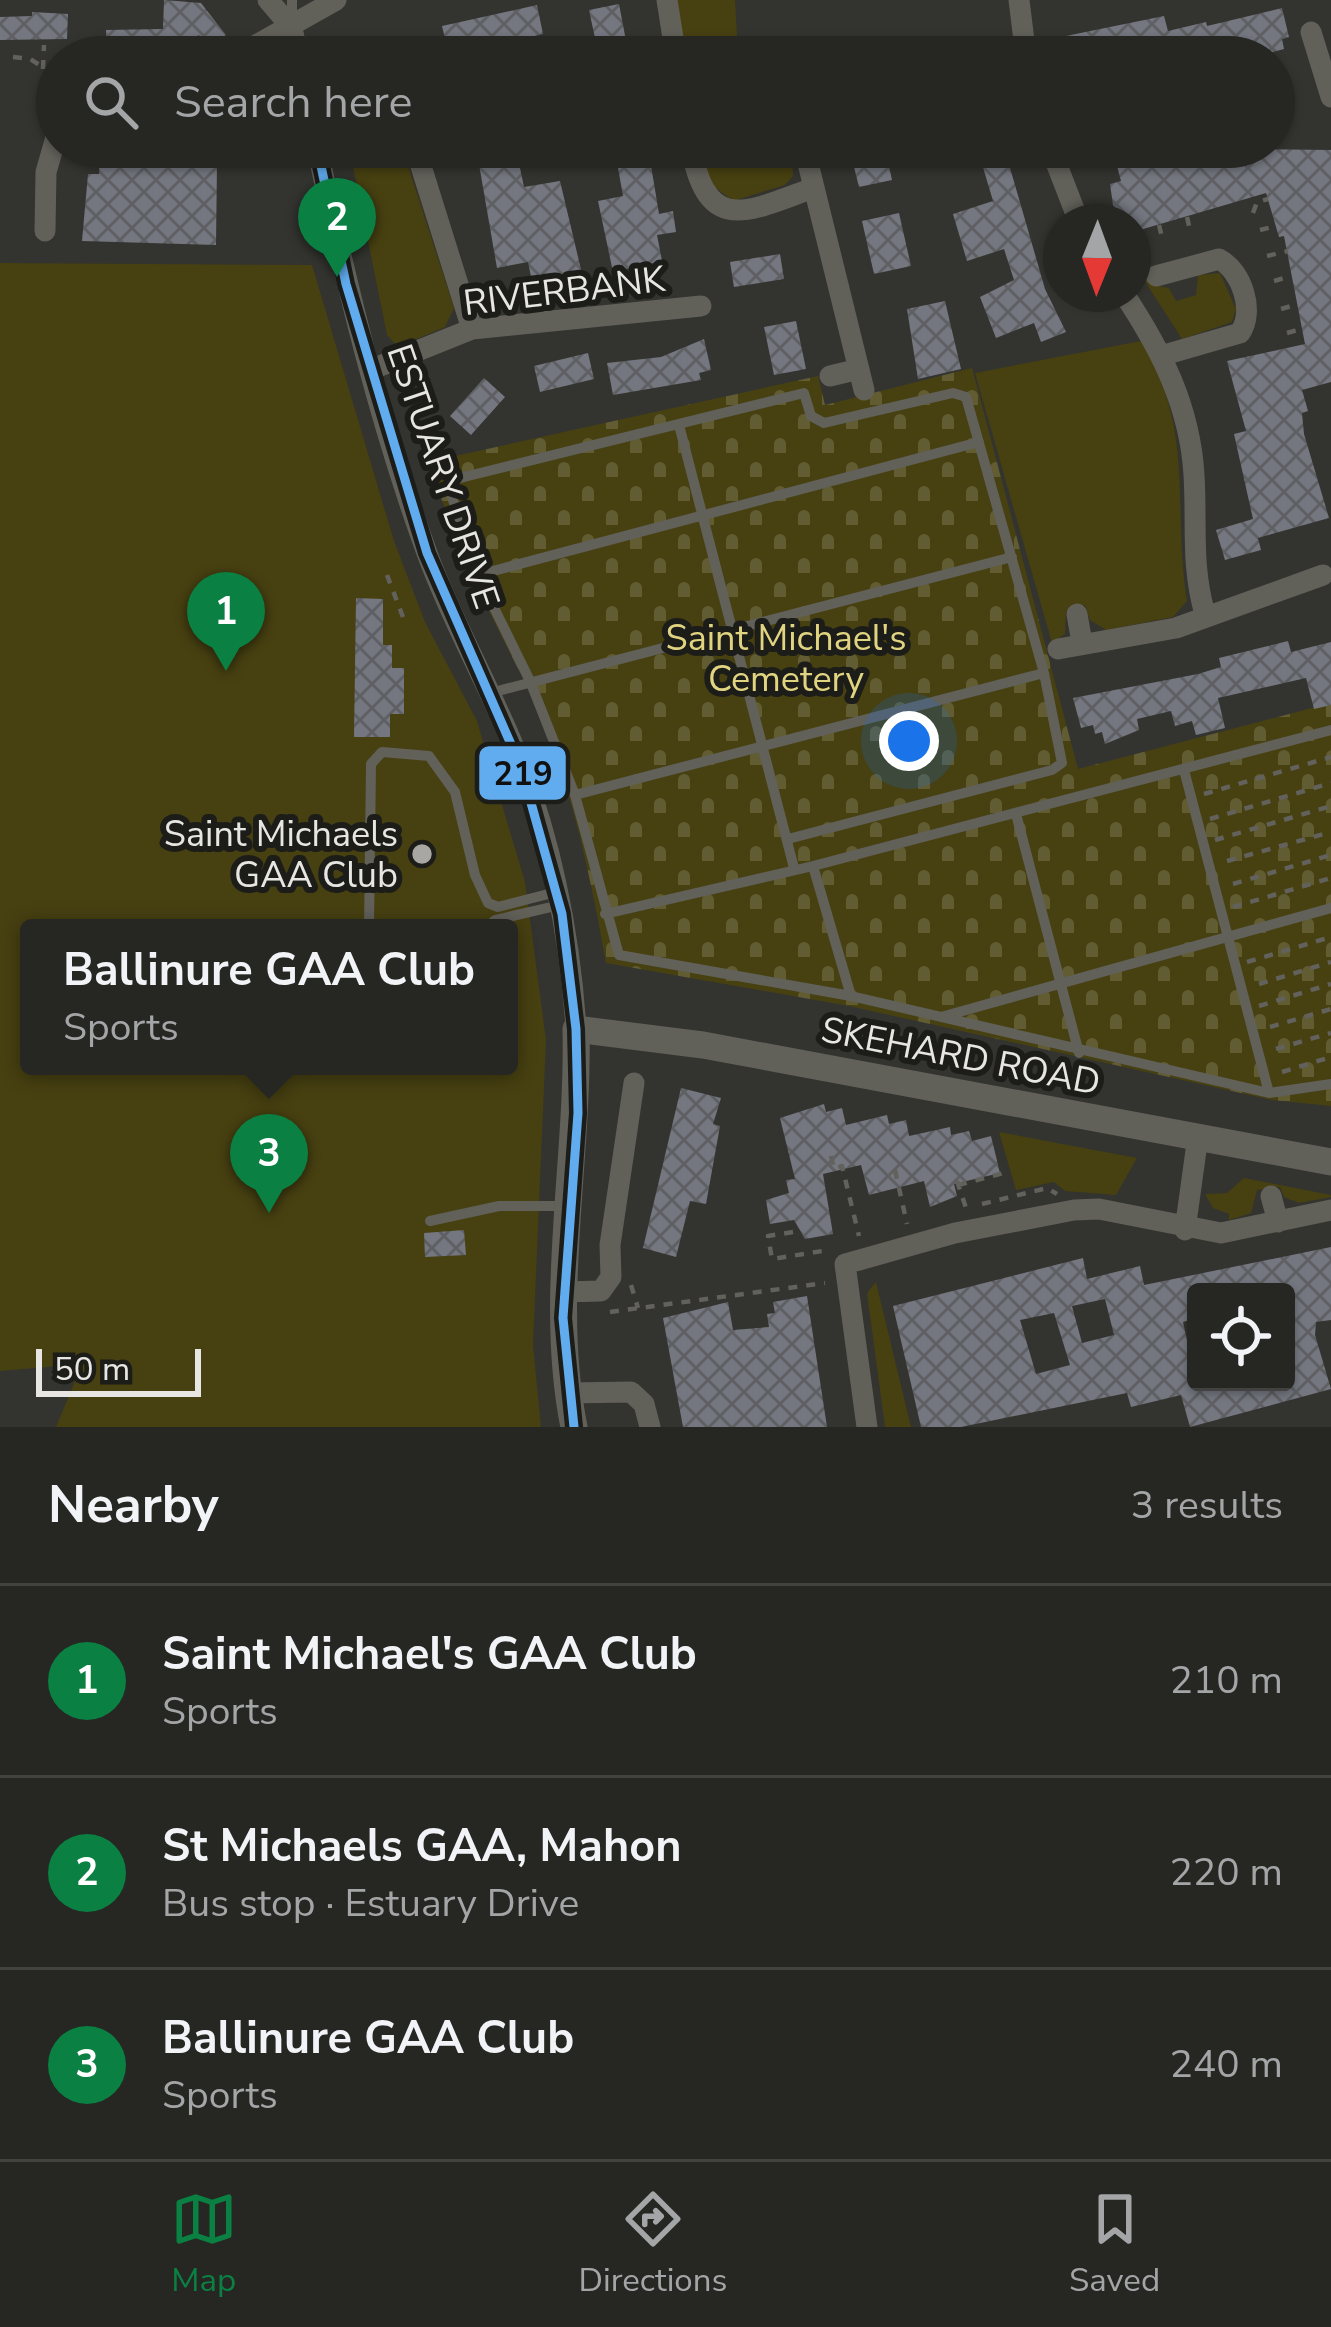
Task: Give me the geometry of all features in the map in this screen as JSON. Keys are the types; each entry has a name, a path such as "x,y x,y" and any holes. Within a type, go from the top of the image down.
{"street":[{"path":"268,0 294,36"},
{"path":"276,36 335,0"},
{"path":"667,0 673,36"},
{"path":"1019,0 1023,36"},
{"path":"1320,46 1331,98"},
{"path":"45,231 47,168"},
{"name":"ESTUARY DRIVE","path":"322,168 370,370 427,554 521,767 558,898 577,1029"},
{"path":"422,168 472,329"},
{"path":"697,168 702,192 726,210 754,209 813,188"},
{"path":"809,168 861,379 830,376"},
{"path":"1058,168 1071,204"},
{"path":"1164,356 1240,333 1247,320 1238,277 1227,262 1219,259 1172,279"},
{"name":"RIVERBANK","path":"370,370 472,329 700,306"},
{"path":"1136,312 1164,356 1192,451 1192,560 1204,614"},
{"path":"1058,650 1147,636 1323,574"},
{"path":"1077,614 1082,643"},
{"path":"574,1427 567,1393 563,1292 578,1113 577,1029"},
{"name":"SKEHARD ROAD","path":"577,1029 703,1045 1331,1162"},
{"path":"563,1292 601,1292 611,1277 610,1245 634,1083"},
{"path":"1185,1230 1198,1136"},
{"path":"1271,1196 1278,1222"},
{"path":"867,1427 845,1264 955,1233 1074,1210 1119,1213 1185,1230 1221,1233 1331,1210"},
{"path":"567,1393 631,1392 644,1404 650,1427"}],"lane":[{"path":"292,0 292,28"},
{"path":"788,839 1059,767 1064,757 979,442 959,393 824,423 811,416 804,393 456,478 448,485 478,575 530,681 575,795 614,948 629,959 851,995 1079,1053 1269,1093 1331,1084"},
{"path":"679,425 794,868"},
{"path":"478,575 979,442"},
{"path":"490,693 1012,557"},
{"path":"575,795 1044,673"},
{"path":"605,914 813,866 1331,730"},
{"path":"369,919 370,764 382,752 429,756 455,793 475,875 488,903 498,907 558,898"},
{"path":"1184,770 1269,1093"},
{"path":"1016,814 1079,1053"},
{"path":"813,866 851,995"},
{"path":"498,919 558,898"},
{"path":"935,1018 1331,908"},
{"path":"430,1221 499,1206 570,1206"}],"path":[{"path":"14,57 36,66"},
{"path":"1253,213 1257,202 1268,199"},
{"path":"1187,217 1190,230"},
{"path":"1159,225 1162,237"},
{"path":"1260,230 1276,226"},
{"path":"1267,256 1288,251"},
{"path":"1274,281 1288,277"},
{"path":"1281,309 1295,305"},
{"path":"1287,333 1301,329"},
{"path":"386,575 406,626"},
{"path":"1191,797 1331,758"},
{"path":"1198,823 1331,783"},
{"path":"1203,843 1331,806"},
{"path":"1210,866 1331,832"},
{"path":"1216,889 1331,855"},
{"path":"1221,910 1331,878"},
{"path":"1236,965 1331,937"},
{"path":"1242,989 1331,962"},
{"path":"1247,1009 1331,984"},
{"path":"1253,1032 1331,1009"},
{"path":"1259,1054 1331,1033"},
{"path":"1265,1077 1331,1058"},
{"path":"831,1156 834,1169 842,1166 860,1242"},
{"path":"895,1170 908,1229"},
{"path":"966,1208 957,1183 1004,1173"},
{"path":"604,1313 824,1282 832,1288"}],"green space":[{"path":"677,0 735,0 737,36 683,36"},
{"path":"353,168 408,168 454,308 445,327 398,347 387,335"},
{"path":"705,168 793,168 785,185 733,201 708,182"},
{"path":"0,263 312,265 394,541 425,622 477,721 525,882 546,1040 533,1345 541,1427 56,1427 82,1364 0,1371"},
{"path":"1220,273 1236,309 1232,322 1182,339 1151,291 1151,281 1169,288 1176,301 1196,295 1198,275"},
{"path":"1141,341 1158,374 1176,438 1187,601 1173,617 1106,630 1090,620 1085,605 1066,611 1065,634 1052,643 975,373"},
{"name":"Saint Michael's Cemetery","path":"972,368 1078,769 1331,703 1331,1106 1272,1100 849,1006 606,963 584,855 553,748 472,573 428,462 818,376 825,405"},
{"path":"999,1132 1137,1158 1116,1195 1065,1191 1054,1182 1016,1190"},
{"path":"1244,1178 1331,1197 1299,1203 1284,1197 1280,1187 1257,1190 1251,1213 1229,1220 1229,1214 1213,1208 1205,1194 1227,1193"},
{"path":"876,1282 911,1427 885,1427 867,1293"}],"building":[{"path":"164,0 201,3 226,35 106,36 106,30 163,29"},
{"path":"619,4 625,36 595,36 589,10"},
{"path":"537,5 543,34 444,36 442,26"},
{"path":"1282,8 1289,36 1066,36 1164,16 1168,31 1206,22 1207,26"},
{"path":"32,12 68,14 67,36 0,40 0,17 32,16"},
{"path":"1295,150 1331,150 1331,382 1302,390 1308,411 1302,413 1304,434 1329,518 1258,538 1261,550 1225,560 1216,530 1253,519 1234,434 1246,431 1227,361 1305,344 1284,236 1279,237 1266,193 1151,227 1151,204 1113,204 1110,184 1121,181 1118,168 1295,168"},
{"path":"99,168 217,168 216,245 82,241 88,174 99,174"},
{"path":"480,168 520,168 524,187 560,181 583,278 557,284 560,297 536,301 528,262 497,268"},
{"path":"618,168 651,168 659,214 673,211 676,232 657,235 662,261 613,272 598,201 623,196"},
{"path":"854,168 889,168 892,180 859,187"},
{"path":"983,168 1010,168 1043,282 1043,312 1056,312 1066,332 1041,342 1034,323 996,338 980,297 1014,280 1004,249 967,261 953,214 993,201"},
{"path":"899,213 911,266 874,274 862,221"},
{"path":"780,254 784,279 734,287 730,262"},
{"path":"945,301 961,369 918,379 907,309"},
{"path":"796,321 806,369 774,375 764,327"},
{"path":"704,339 711,370 699,373 701,380 613,395 607,363 661,357"},
{"path":"588,353 594,379 540,392 534,366"},
{"path":"484,378 505,397 471,435 450,416"},
{"path":"356,598 383,599 383,645 392,645 392,668 404,668 404,714 390,714 390,737 354,737"},
{"path":"1288,641 1291,652 1331,642 1331,705 1314,709 1306,678 1218,698 1225,728 1196,735 1192,721 1175,726 1171,711 1137,719 1139,730 1105,744 1102,732 1095,734 1093,725 1081,728 1073,698 1198,674 1221,667 1219,658"},
{"path":"681,1088 721,1098 713,1124 720,1126 706,1204 690,1201 676,1257 643,1248"},
{"path":"824,1104 826,1112 842,1108 846,1125 887,1115 889,1124 906,1120 909,1136 950,1127 951,1135 969,1131 972,1141 991,1136 1000,1173 954,1184 957,1196 930,1207 924,1181 869,1195 861,1165 823,1174 833,1234 805,1239 794,1220 770,1224 766,1200 789,1193 786,1180 795,1179 780,1118"},
{"path":"464,1230 466,1255 425,1257 424,1233"},
{"path":"1331,1247 1331,1320 1316,1322 1315,1335 1331,1389 1190,1427 1181,1395 1131,1407 1127,1393 961,1427 921,1427 893,1306 1083,1258 1087,1279 1140,1266 1144,1285","holes":["1105,1299 1114,1335 1082,1343 1072,1306","1054,1313 1070,1365 1036,1374 1020,1320"]},
{"path":"807,1296 827,1427 683,1427 663,1318 728,1302 733,1330 769,1327 767,1314 775,1313 773,1302"}],"transit line":[{"name":"219","path":"321,168 346,284 427,553 521,767 562,914 576,1029 578,1113 563,1318 574,1427"}],"place":[{"name":"St Michaels GAA, Mahon","path":"337,277"},
{"name":"Saint Michael's GAA Club","path":"226,671"},
{"name":"Saint Michaels GAA Club","path":"422,854"},
{"name":"Ballinure GAA Club","path":"269,1213"}]}
